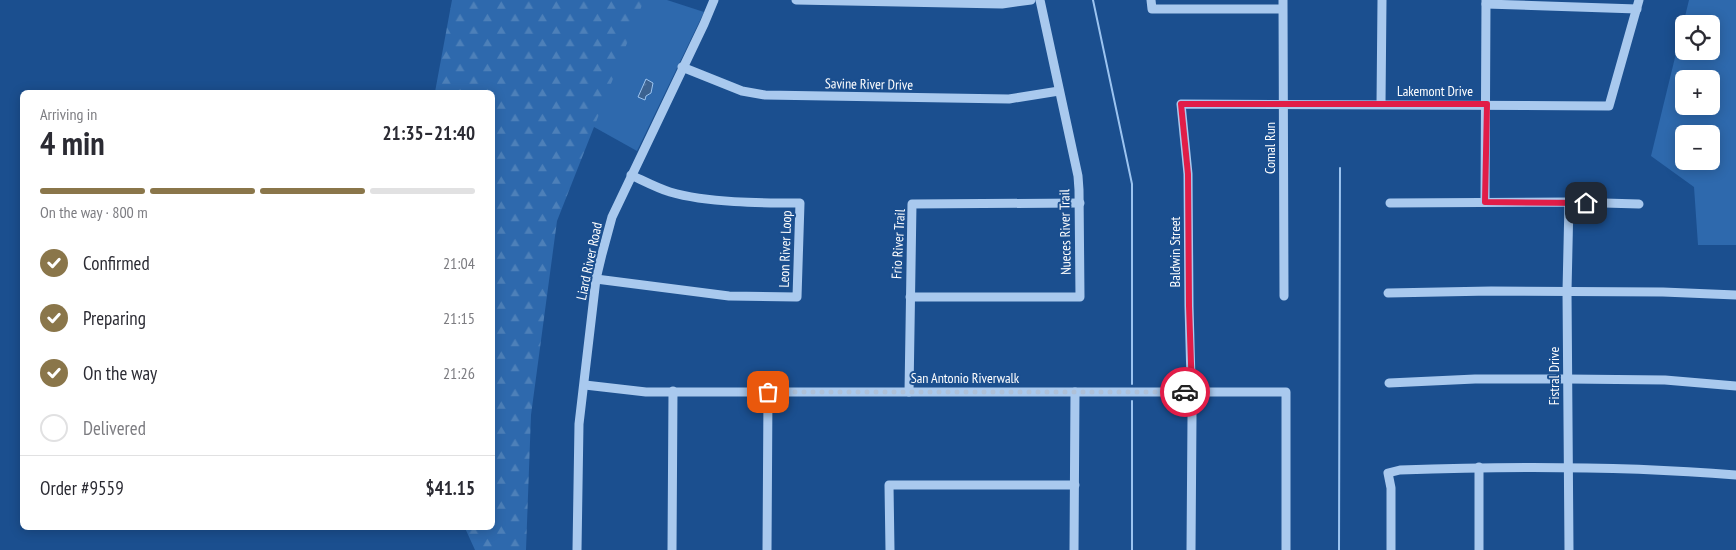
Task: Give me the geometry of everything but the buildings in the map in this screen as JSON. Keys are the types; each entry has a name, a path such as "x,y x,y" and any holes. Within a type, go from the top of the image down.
{"street":[{"name":"Liard River Road","path":"578,550 579,424 596,279 612,217 714,0"},
{"path":"796,0 1002,4 1031,0"},
{"name":"Nueces River Trail","path":"910,297 1080,297 1080,203 1078,176 1040,0"},
{"path":"1151,0 1152,9 1283,5"},
{"path":"1381,104 1382,0"},
{"path":"1485,202 1487,104 1486,2 1638,4"},
{"name":"Lakemont Drive","path":"1181,104 1609,106 1638,4"},
{"name":"Comal Run","path":"1283,5 1284,296"},
{"name":"Savine River Drive","path":"682,67 742,91 765,95 994,99 1024,98 1059,91"},
{"name":"Baldwin Street","path":"1181,104 1188,174 1192,392 1191,550"},
{"name":"Leon River Loop","path":"596,279 729,296 797,297 800,203 756,203 692,196 669,192 631,174"},
{"path":"1390,203 1569,202 1639,204"},
{"name":"Fistral Drive","path":"1568,550 1567,291 1569,202"},
{"name":"Frio River Trail","path":"909,392 912,204 1080,203"},
{"path":"1388,293 1428,291 1567,291 1736,295"},
{"path":"1389,383 1475,378 1665,380 1736,386"},
{"name":"San Antonio Riverwalk","path":"584,385 636,391 1286,392 1286,550"},
{"path":"672,550 673,391"},
{"path":"766,550 768,392"},
{"path":"1074,550 1076,485 1075,392"},
{"path":"1479,550 1480,467"},
{"path":"1391,550 1391,488 1388,473 1400,470 1480,467 1568,467 1664,469 1736,475"},
{"path":"890,550 889,484 1076,485"}],"green space":[{"path":"452,0 644,0 557,221 531,415 526,550 475,550 466,530 495,530 495,90 435,90"},
{"path":"508,0 667,0 704,12 637,151 594,127 508,57"},
{"path":"1689,0 1736,0 1736,245 1698,245 1694,187 1651,156 1675,57 1675,60 1720,60 1720,15 1685,15"}],"water":[{"path":"646,79 653,83 651,93 646,96 645,100 638,97"}],"waterway":[{"path":"1093,0 1132,184 1132,384"},
{"path":"1339,550 1340,168"},
{"path":"1132,401 1132,550"}],"way so far":[{"path":"768,392 1185,392"}],"route":[{"path":"1185,392 1192,392 1188,174 1181,104 1487,104 1485,202 1586,203"}]}
